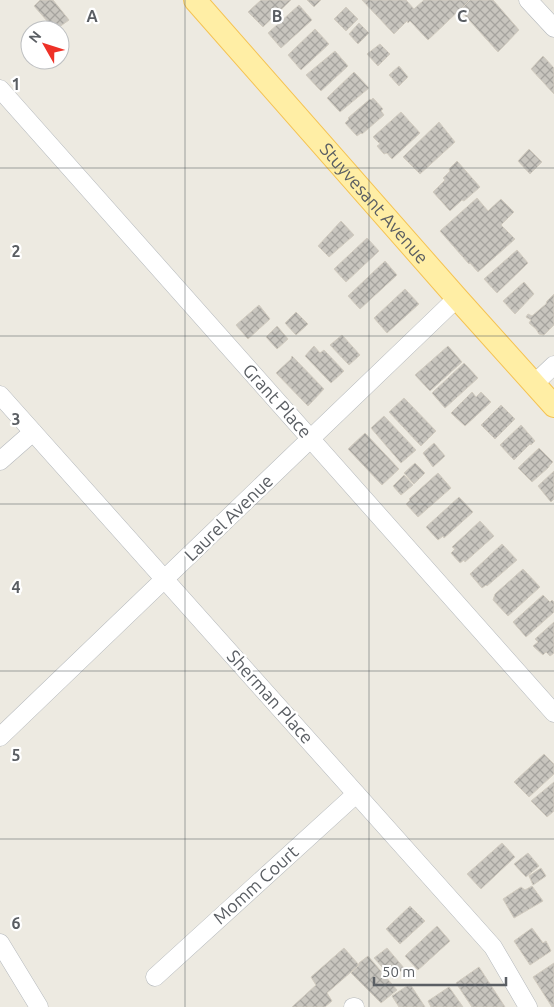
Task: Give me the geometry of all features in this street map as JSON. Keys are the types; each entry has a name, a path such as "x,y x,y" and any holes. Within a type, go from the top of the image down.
{"main road":[{"name":"Stuyvesant Avenue","path":"195,0 554,406"}],"street":[{"path":"529,0 554,28"},
{"name":"Grant Place","path":"0,89 554,712"},
{"name":"Laurel Avenue","path":"0,737 457,298"},
{"path":"534,384 554,365"},
{"name":"Sherman Place","path":"0,395 493,947 528,1007"},
{"path":"0,461 33,432"},
{"name":"Momm Court","path":"155,977 356,794"},
{"path":"0,943 39,1007"}],"building":[{"path":"40,0 53,0 69,20 46,20 34,6"},
{"path":"261,0 291,0 263,27 248,12"},
{"path":"307,0 321,0 314,7"},
{"path":"362,0 406,0 414,9 424,0 469,1 428,40 410,21 408,23 407,21 394,34"},
{"path":"470,0 493,0 519,30 498,52 460,10"},
{"path":"299,5 312,20 281,48 268,33"},
{"path":"346,7 358,19 346,31 334,19"},
{"path":"359,23 369,33 358,44 349,34"},
{"path":"315,29 329,44 301,70 288,55"},
{"path":"380,44 390,54 378,66 367,54"},
{"path":"335,51 348,66 321,91 306,75"},
{"path":"543,56 554,68 554,94 531,69"},
{"path":"399,66 408,77 399,86 389,75"},
{"path":"354,72 369,88 340,112 327,98"},
{"path":"373,98 383,109 381,111 384,115 357,136 345,123 348,118"},
{"path":"401,112 420,133 392,159 377,146 380,144 373,137"},
{"path":"439,122 455,142 420,174 403,157"},
{"path":"529,149 542,162 530,174 518,161"},
{"path":"457,161 480,187 450,211 433,192 445,180 443,178"},
{"path":"477,198 488,211 501,199 514,212 501,225 515,239 478,272 440,231"},
{"path":"341,221 354,235 329,257 318,246"},
{"path":"367,238 379,251 346,282 334,269"},
{"path":"517,250 528,263 497,293 484,279"},
{"path":"385,261 397,275 360,309 348,296"},
{"path":"524,282 534,294 515,314 503,301"},
{"path":"405,289 419,304 387,333 374,318"},
{"path":"554,294 554,325 544,335 539,334 529,323 531,320 526,317 528,314 532,316"},
{"path":"259,305 270,319 248,339 236,325"},
{"path":"296,312 308,324 296,335 285,323"},
{"path":"277,326 288,339 277,349 266,337"},
{"path":"342,335 360,355 349,365 330,345"},
{"path":"314,346 320,353 324,350 344,371 331,383 305,356"},
{"path":"448,346 462,362 430,391 415,375"},
{"path":"292,356 324,389 308,406 276,373"},
{"path":"464,363 478,378 445,408 432,393"},
{"path":"472,392 476,397 481,392 491,402 465,426 451,413"},
{"path":"404,398 436,431 421,446 389,412"},
{"path":"501,405 515,419 495,439 481,425"},
{"path":"384,416 416,450 401,463 371,428"},
{"path":"521,425 535,441 514,460 500,445"},
{"path":"365,433 399,469 382,485 348,449"},
{"path":"434,443 445,456 433,467 423,453"},
{"path":"539,448 553,462 532,482 518,468"},
{"path":"415,463 425,473 414,484 404,473"},
{"path":"554,471 554,499 551,502 538,486"},
{"path":"438,473 451,488 418,517 406,504 409,499"},
{"path":"404,475 413,485 401,495 393,486"},
{"path":"459,497 473,512 444,538 443,536 438,540 426,527"},
{"path":"480,521 494,536 465,562 464,560 460,563 451,553 455,549 452,547"},
{"path":"502,544 517,560 487,586 482,588 470,574"},
{"path":"523,569 540,587 508,616 493,600 495,594"},
{"path":"543,595 550,602 552,600 554,602 554,612 526,637 513,622"},
{"path":"554,622 554,653 550,656 546,652 543,655 533,646 538,642 535,639"},
{"path":"544,754 554,764 554,774 529,797 514,782"},
{"path":"554,782 554,811 547,817 531,801"},
{"path":"502,843 515,857 481,889 467,874"},
{"path":"528,853 539,866 526,877 514,864"},
{"path":"541,868 546,876 533,885 529,876"},
{"path":"532,886 543,901 514,918 503,899 521,887 525,890"},
{"path":"410,906 425,921 400,944 386,929"},
{"path":"437,926 450,941 418,970 405,956"},
{"path":"532,928 543,943 546,941 551,951 530,965 514,941"},
{"path":"344,948 359,965 327,993 332,1001 325,1007 292,1007 316,985 311,977"},
{"path":"387,948 404,968 393,979 374,958"},
{"path":"368,956 397,990 381,1003 351,973"},
{"path":"554,963 554,1007 552,1007 533,977"},
{"path":"479,967 505,1007 472,1007 456,983"},
{"path":"410,984 425,1007 399,1007 392,996"},
{"path":"449,987 463,1007 431,1007 428,1001"}]}
